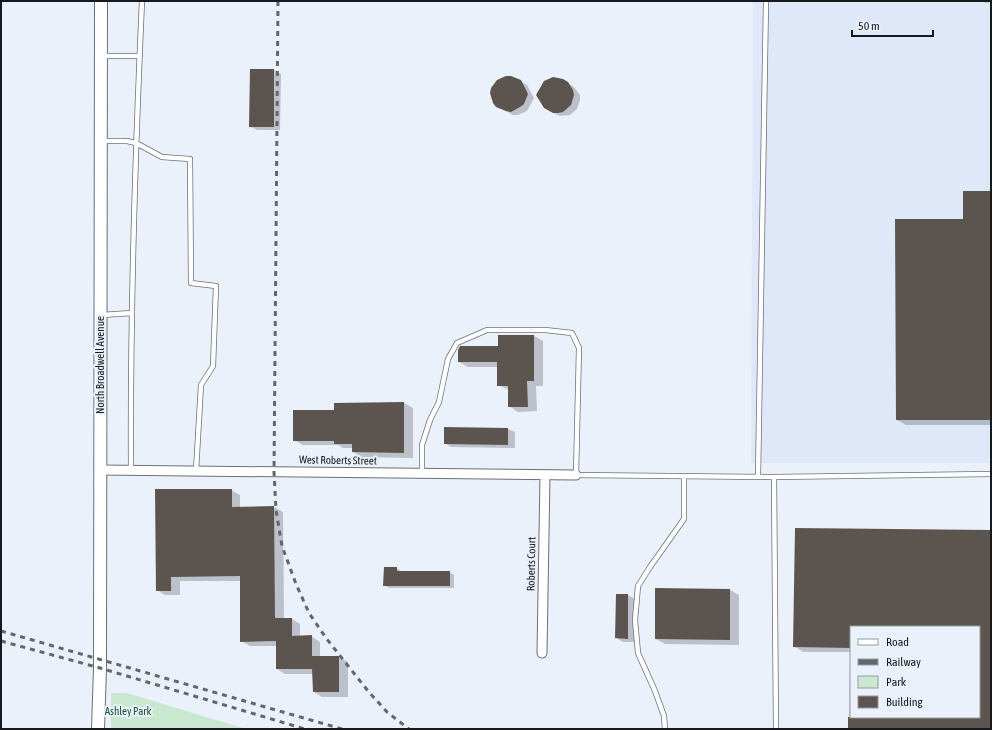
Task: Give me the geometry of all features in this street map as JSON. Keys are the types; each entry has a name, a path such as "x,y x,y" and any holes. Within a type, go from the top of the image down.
{"main road":[{"name":"North Broadwell Avenue","path":"98,729 100,668 101,1"}],"street":[{"name":"West Roberts Street","path":"100,470 576,475"},
{"name":"Roberts Court","path":"542,653 545,475"}],"lane":[{"path":"131,470 132,313 136,143 142,1"},
{"path":"758,477 766,1"},
{"path":"101,56 140,56"},
{"path":"101,140 127,141 136,143 162,157 190,159 190,283 216,286 213,366 201,386 196,471"},
{"path":"100,316 132,313"},
{"path":"422,473 422,445 430,420 439,402 448,359 457,343 487,330 545,330 572,333 579,348 576,475 774,477 991,474"},
{"path":"665,729 664,716 655,691 638,653 635,620 638,586 684,519 684,476"},
{"path":"774,477 776,729"}],"shaded area":[{"path":"753,1 991,1 991,463 751,463"}],"green space":[{"name":"Ashley Park","path":"111,693 127,693 246,729 111,729"}],"building":[{"path":"250,69 274,69 274,127 249,127"},
{"path":"506,76 511,76 521,80 528,94 524,104 511,112 496,107 490,93 491,88 497,80"},
{"path":"553,77 563,79 568,82 573,90 574,95 571,105 563,112 553,113 544,108 536,95 544,81"},
{"path":"963,191 991,191 991,420 896,420 895,219 963,219"},
{"path":"498,335 534,335 534,381 527,381 528,407 508,407 508,386 497,386 497,362 458,362 458,350 460,346 498,346"},
{"path":"404,402 404,453 352,452 352,444 334,444 334,441 293,441 293,410 334,410 334,403"},
{"path":"444,427 508,428 508,445 444,444"},
{"path":"155,489 232,489 232,507 274,506 275,618 292,618 292,636 312,635 312,656 339,656 339,692 313,692 312,669 276,669 276,641 240,642 240,576 171,577 171,591 156,591"},
{"path":"795,528 991,530 991,729 848,729 848,717 980,718 980,626 850,626 850,648 793,647"},
{"path":"384,567 397,567 397,571 450,571 450,586 383,586"},
{"path":"655,588 730,589 730,640 655,639"},
{"path":"616,594 628,594 628,639 615,638"}],"railway":[{"path":"278,1 274,472 276,510 282,546 296,584 309,613 326,638 368,691 387,712 409,729"},
{"path":"1,631 342,729"},
{"path":"1,641 100,668 305,729"}]}
